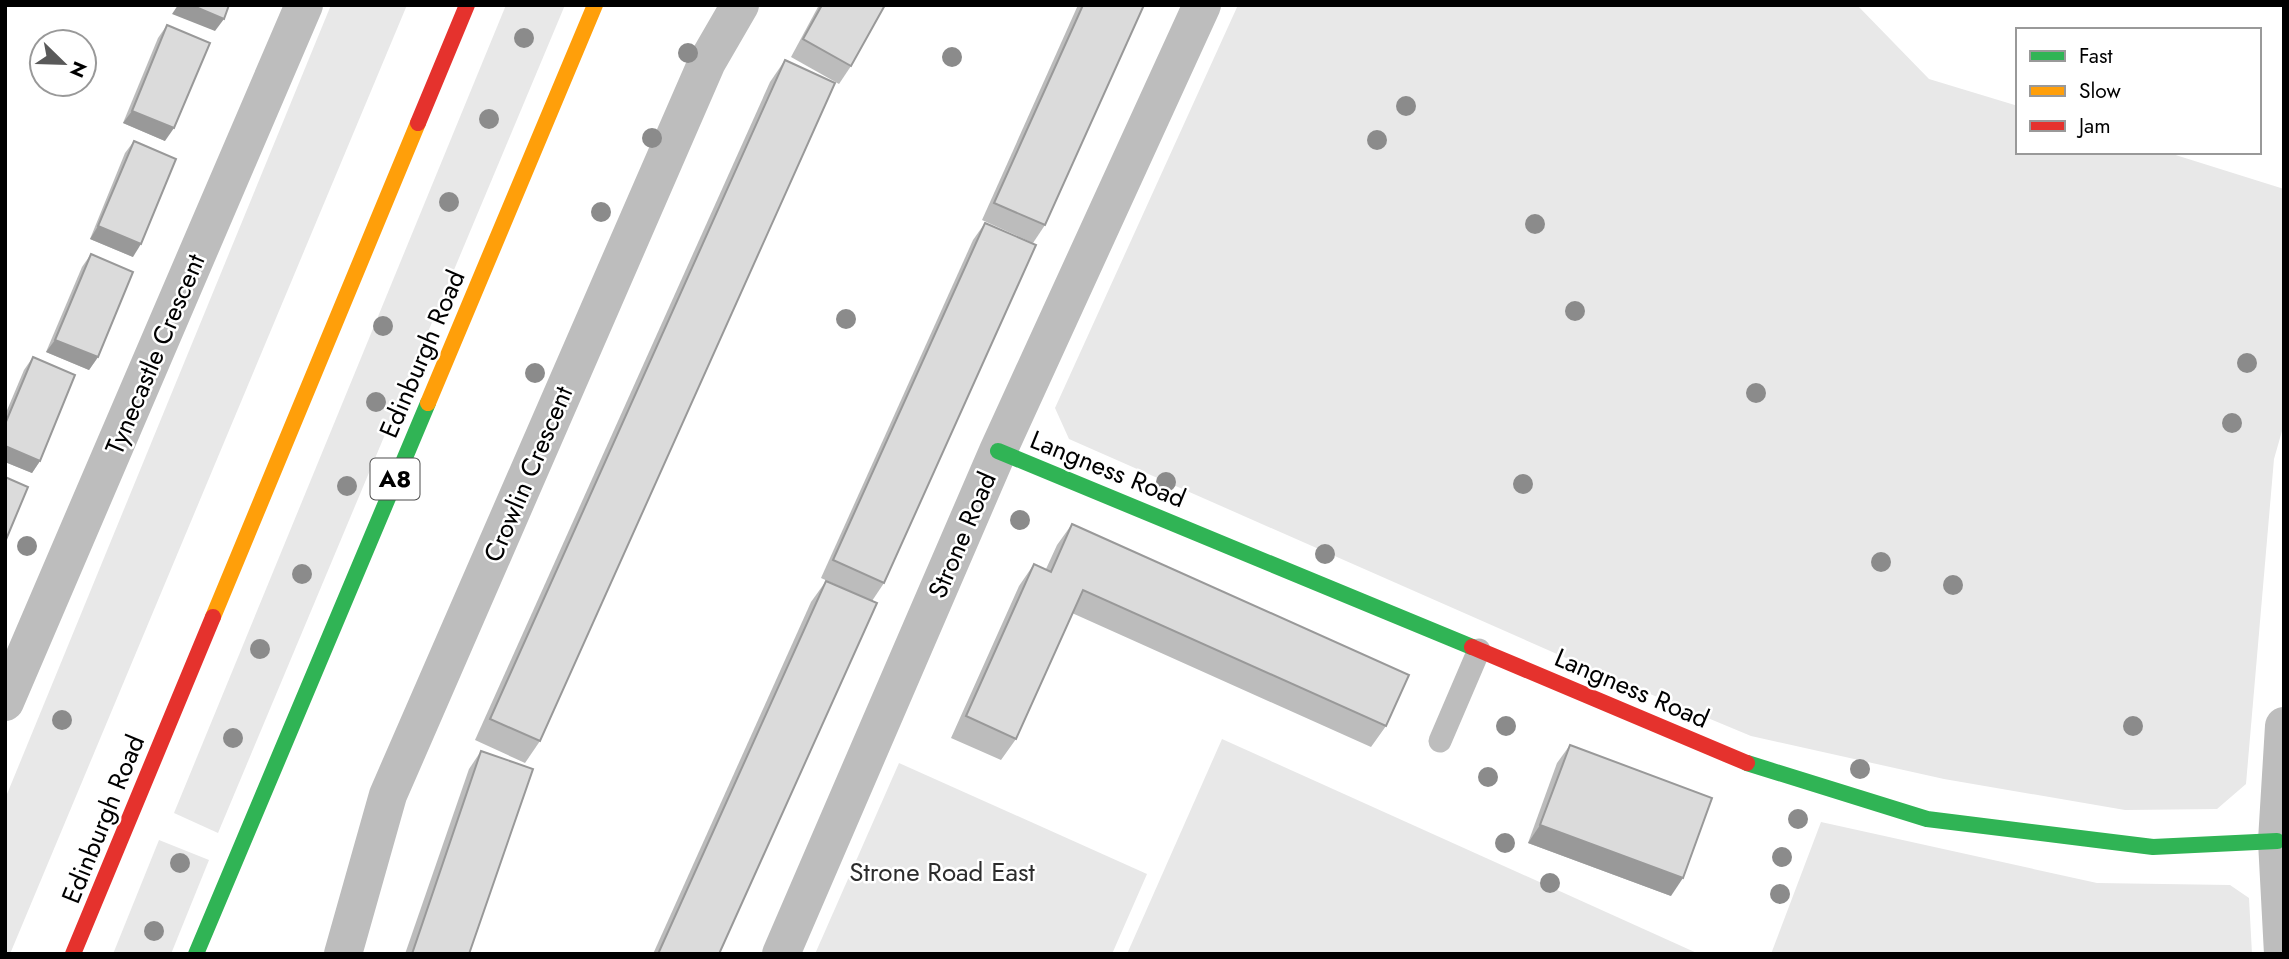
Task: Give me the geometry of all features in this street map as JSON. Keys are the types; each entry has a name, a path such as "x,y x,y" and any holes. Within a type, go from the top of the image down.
{"main road":[{"name":"Edinburgh Road","path":"74,954 467,5"},
{"name":"Edinburgh Road","path":"196,954 595,5"},
{"name":"Langness Road","path":"999,451 1769,772 1927,819 2153,847 2277,841"}],"street":[{"name":"Tynecastle Crescent","path":"5,702 304,5"},
{"name":"Crowlin Crescent","path":"343,954 388,795 707,62 740,5"},
{"name":"Strone Road","path":"780,954 999,451 1202,5"},
{"path":"2283,954 2277,841 2284,726"}],"lane":[{"path":"1440,741 1479,650"}],"green space":[{"path":"331,5 407,5 10,954 5,954 5,799"},
{"path":"506,5 565,5 218,833 174,813"},
{"path":"1238,5 1857,5 1929,79 2016,105 2016,154 2172,154 2284,189 2284,424 2274,459 2246,784 2217,809 2125,810 1944,779 1751,736 1607,676 1069,439 1055,408"},
{"path":"1222,739 1699,954 1127,954"},
{"name":"Strone Road East","path":"899,763 1147,874 1112,954 815,954"},
{"path":"1821,822 2097,883 2230,885 2249,898 2252,954 1771,954"},
{"path":"159,840 209,860 171,954 113,954"}],"building":[{"path":"191,5 229,5 224,19"},
{"path":"822,5 885,5 851,66 803,39"},
{"path":"1083,5 1144,5 1045,225 994,203"},
{"path":"167,25 210,43 174,128 132,111"},
{"path":"785,60 835,83 540,741 490,719"},
{"path":"134,141 176,159 141,244 98,226"},
{"path":"985,223 1036,245 884,583 833,560"},
{"path":"91,254 133,272 98,357 55,340"},
{"path":"33,357 75,375 40,461 5,446 5,424"},
{"path":"5,477 28,487 5,542"},
{"path":"1072,524 1409,675 1386,726 1083,590 1016,739 966,716 1034,564 1051,572"},
{"path":"826,581 877,603 719,954 658,954"},
{"path":"1570,745 1712,798 1683,878 1540,825"},
{"path":"481,751 533,769 469,954 412,954"}],"traffic: fast":[{"path":"196,954 428,403"},
{"path":"998,451 1472,647"},
{"path":"1747,763 1927,819 2153,847 2277,841"}],"traffic: slow":[{"path":"428,403 595,5"},
{"path":"213,617 418,123"}],"traffic: jam":[{"path":"418,123 467,5"},
{"path":"73,954 213,617"},
{"path":"1472,647 1747,763"}]}
